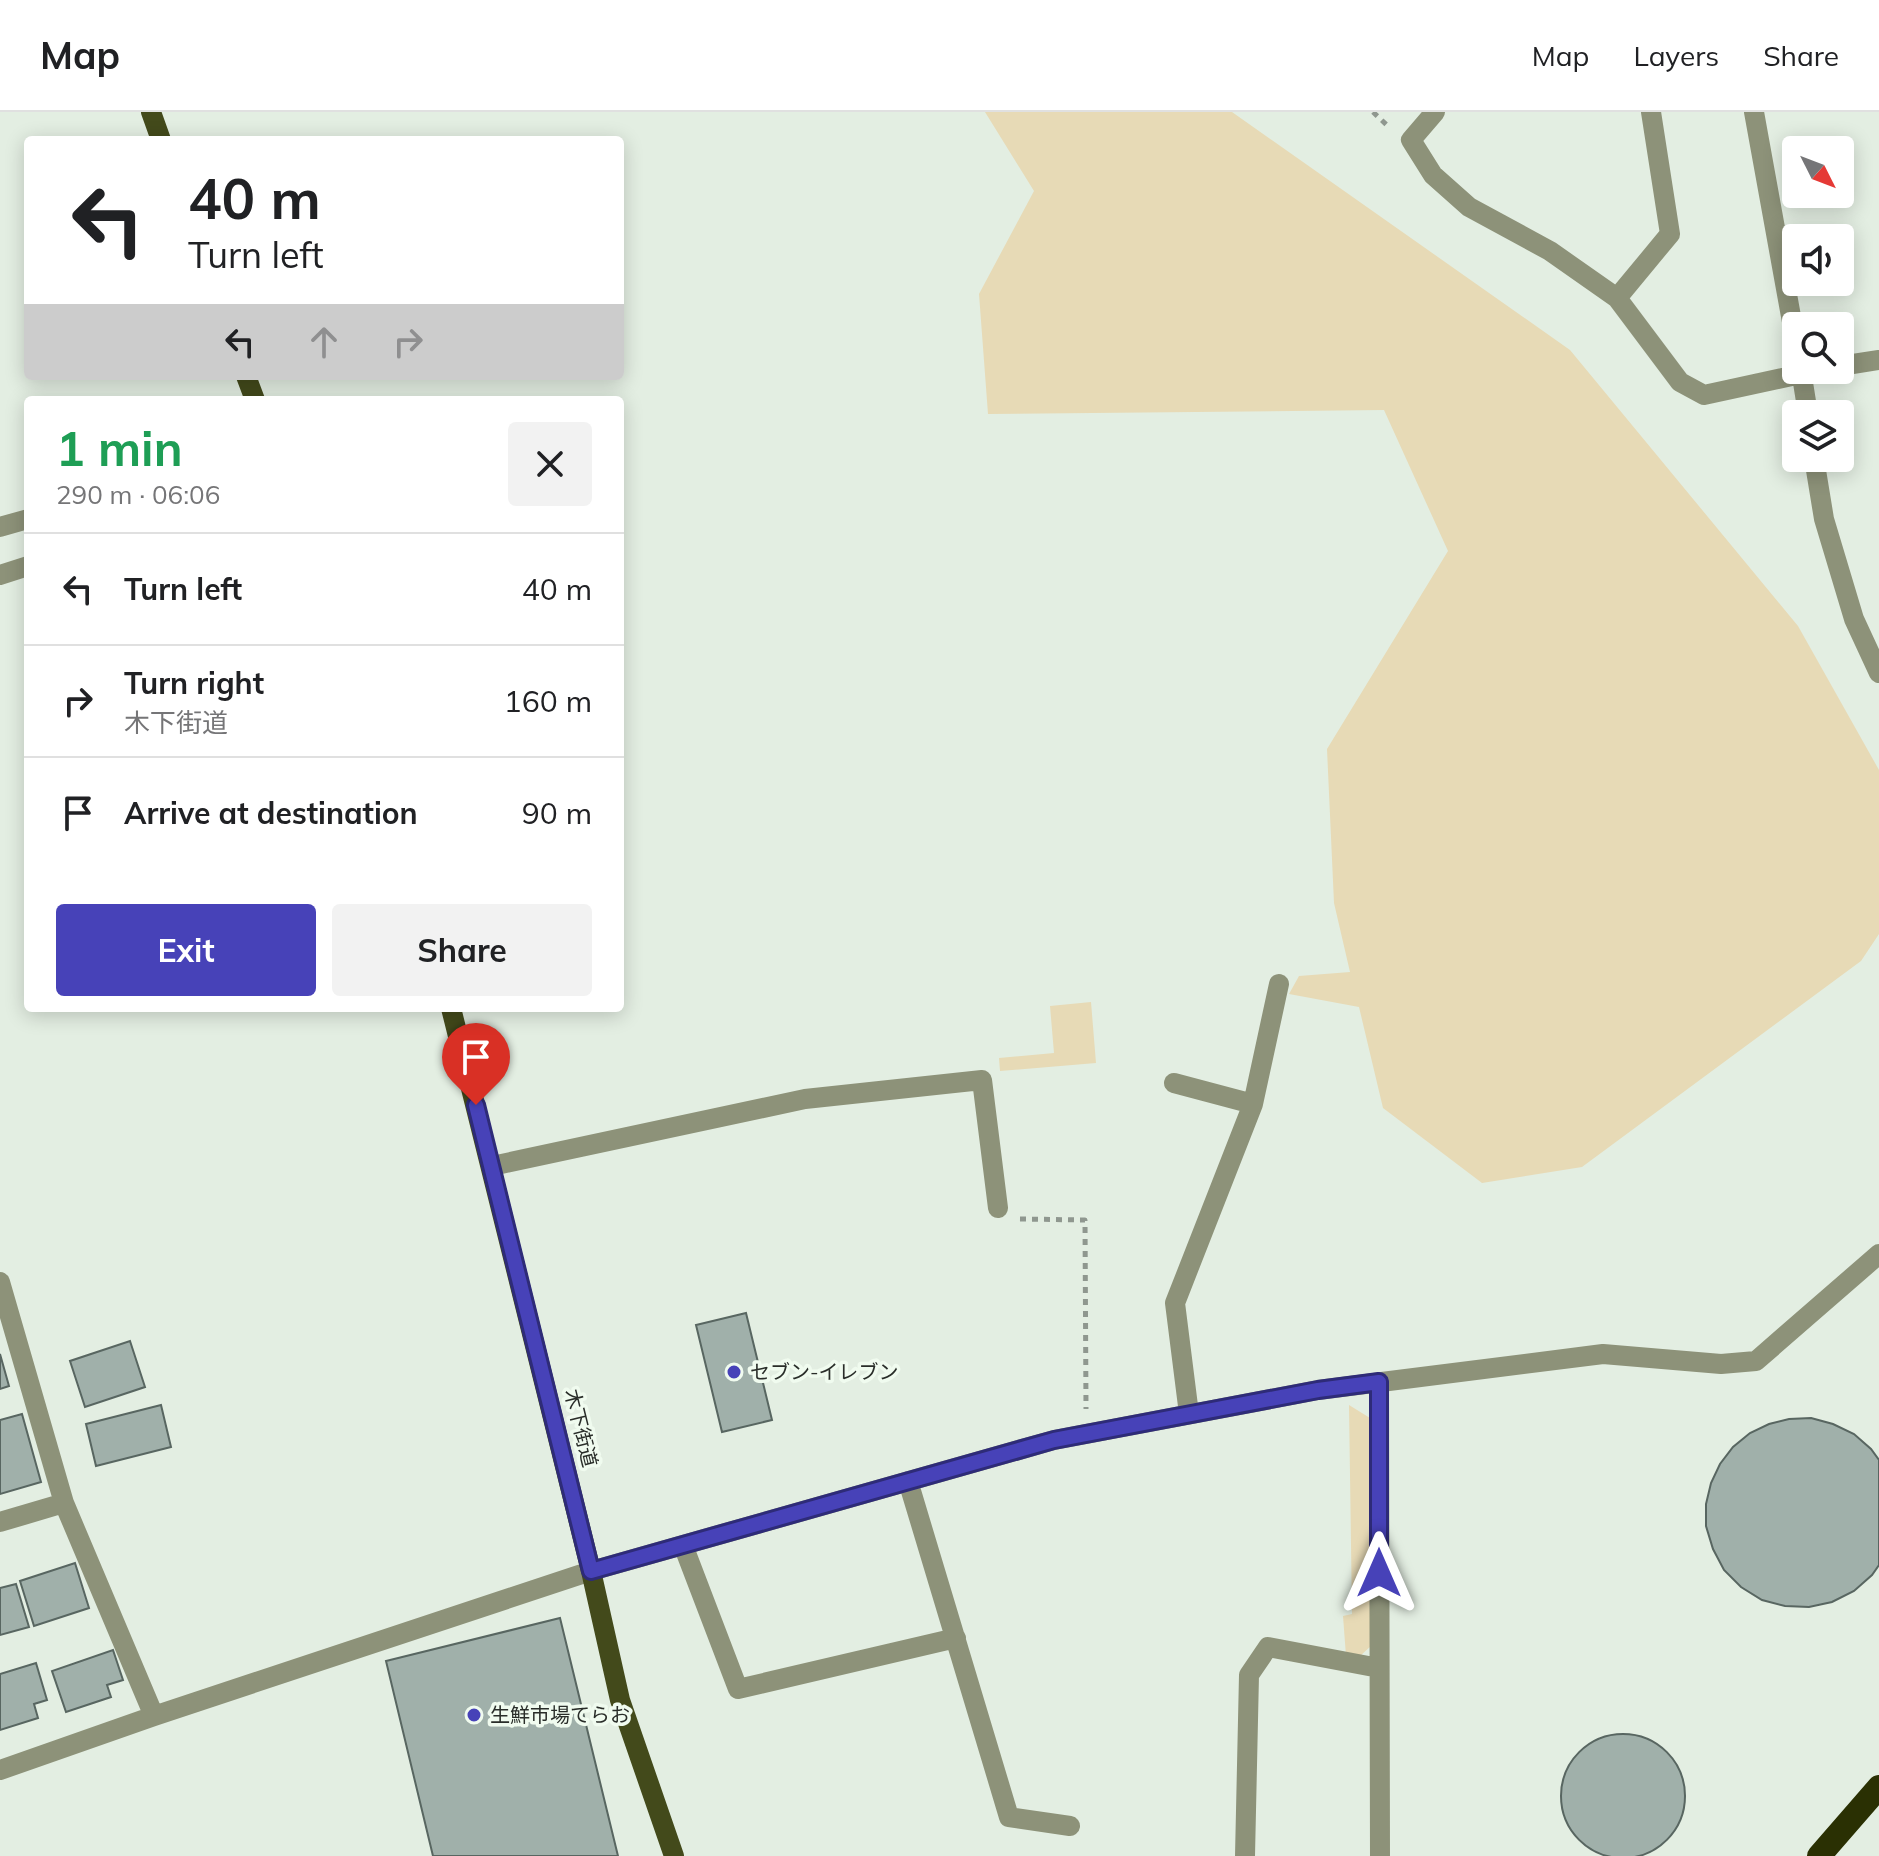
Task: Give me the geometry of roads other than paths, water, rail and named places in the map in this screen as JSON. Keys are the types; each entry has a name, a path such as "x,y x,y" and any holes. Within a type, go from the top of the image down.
{"highway":[{"path":"1819,1856 1879,1787"}],"main road":[{"path":"151,112 160,136"},
{"name":"木下街道","path":"452,1012 591,1571 620,1700 674,1856"}],"street":[{"path":"1435,112 1411,140 1433,175 1469,207 1550,251 1617,298 1680,382 1704,395 1782,377"},
{"path":"1617,298 1670,234 1651,112"},
{"path":"1754,112 1790,312"},
{"path":"1854,364 1879,360"},
{"path":"1816,472 1824,519 1854,619 1879,673"},
{"path":"0,527 24,520"},
{"path":"0,575 24,567"},
{"path":"1189,1414 1175,1303 1253,1104 1279,984"},
{"path":"492,1166 805,1099 982,1080 998,1208"},
{"path":"1174,1083 1253,1104"},
{"path":"0,1770 591,1571 1054,1440 1318,1390 1603,1354 1721,1364 1756,1361 1879,1254"},
{"path":"0,1282 64,1503 154,1716"},
{"path":"1379,1382 1380,1856"},
{"path":"908,1481 1009,1817 1070,1826"},
{"path":"0,1522 64,1503"},
{"path":"683,1545 738,1689 956,1638"},
{"path":"1245,1856 1249,1675 1268,1647 1379,1668"}],"place":[{"name":"セブン-イレブン","path":"734,1372"},
{"name":"生鮮市場てらお","path":"474,1715"}]}
